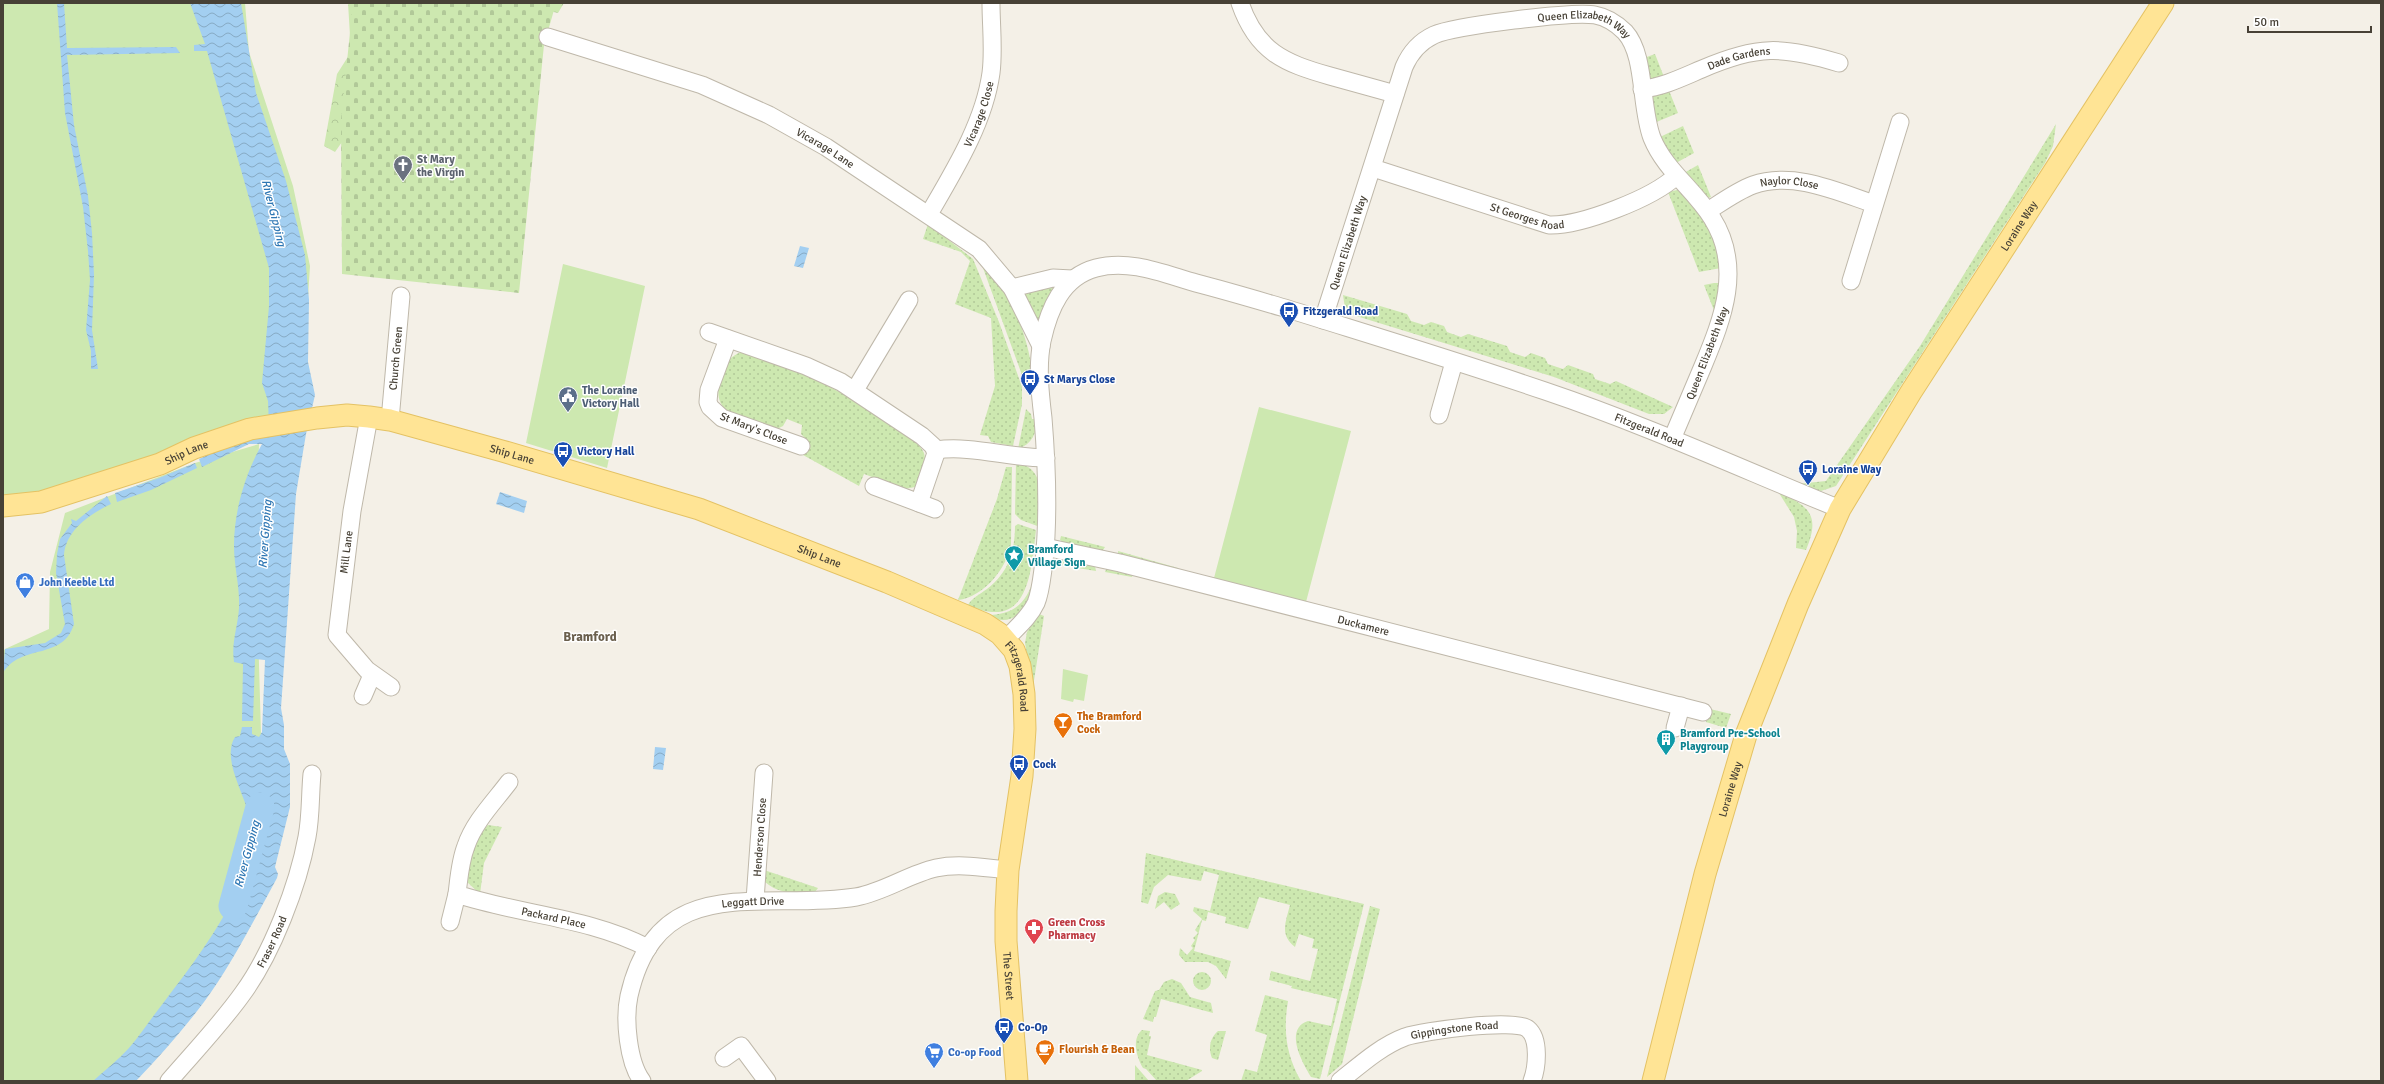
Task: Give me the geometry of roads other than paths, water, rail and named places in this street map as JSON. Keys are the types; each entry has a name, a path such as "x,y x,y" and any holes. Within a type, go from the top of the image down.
{"main road":[{"name":"Loraine Way","path":"1654,1081 1705,874 1746,735 1798,604 1840,509 1911,392 2162,3"},
{"name":"Ship Lane","path":"3,506 41,502 160,464 194,448 250,429 317,418 347,415 369,417 390,420 699,509 955,610 992,629 1005,640"},
{"name":"Fitzgerald Road","path":"1005,640 1014,650 1020,666 1025,729 1022,776 1008,870"},
{"name":"The Street","path":"1008,870 1006,941 1017,1081"}],"street":[{"name":"Vicarage Close","path":"929,214 970,138 987,92 992,56 991,3"},
{"path":"1240,3 1254,33 1270,51 1286,62 1395,94"},
{"name":"Queen Elizabeth Way","path":"1323,320 1373,168 1395,94 1412,52 1435,35 1460,29 1583,14 1606,18 1624,32 1636,52 1648,127 1654,141 1676,176 1708,211 1715,222 1724,247 1728,266 1728,292 1719,328 1672,439"},
{"name":"Vicarage Lane","path":"548,37 679,77 769,115 826,147 980,249 1012,288 1041,346"},
{"name":"Dade Gardens","path":"1642,89 1659,86 1714,64 1762,49 1806,53 1839,63"},
{"path":"1851,280 1900,122"},
{"name":"St Georges Road","path":"1373,168 1538,223 1554,225 1578,222 1651,194 1676,176"},
{"name":"Naylor Close","path":"1708,211 1752,185 1772,181 1800,182 1874,204"},
{"name":"Fitzgerald Road","path":"1005,640 1027,618 1036,603 1046,547 1048,499 1040,375 1041,346 1053,307 1072,279 1096,268 1118,265 1136,267 1252,298 1545,391 1672,439 1840,509"},
{"path":"1012,288 1053,278 1072,279"},
{"name":"Church Green","path":"390,420 401,296"},
{"path":"855,390 909,300"},
{"path":"709,332 806,366 855,390 918,433 936,450"},
{"name":"St Mary's Close","path":"728,339 709,390 708,402 710,407 722,418 801,446"},
{"path":"1439,415 1454,362"},
{"name":"Mill Lane","path":"369,417 352,511 337,635 345,646 372,675 391,687"},
{"path":"936,450 951,448 1014,456 1046,458"},
{"path":"919,503 936,450"},
{"path":"874,486 936,509"},
{"name":"Duckamere","path":"1046,547 1127,565 1703,712"},
{"path":"363,696 372,675"},
{"path":"1675,728 1680,706"},
{"name":"Henderson Close","path":"755,900 764,773"},
{"name":"Fraser Road","path":"169,1081 233,1007 252,980 268,951 283,914 303,853 308,831 312,774"},
{"path":"450,922 466,846 477,823 509,782"},
{"name":"Leggatt Drive","path":"635,1079 629,1041 628,999 635,974 648,948 665,929 699,909 732,901 858,896 934,868 949,866 1008,870"},
{"name":"Packard Place","path":"457,894 487,904 613,932 648,948"},
{"name":"Gippingstone Road","path":"1345,1080 1386,1047 1406,1037 1429,1031 1511,1024 1526,1027 1532,1036 1536,1066 1532,1081"},
{"path":"724,1058 741,1046 767,1081"}],"water":[{"path":"57,3 64,3 67,48 176,47 180,53 67,55 74,125 88,196 92,233 94,275 92,330 98,369 91,369 91,351 86,330 90,280 88,251 83,207 65,113"},
{"path":"190,3 241,3 256,93 286,181 305,255 309,300 308,362 315,395 306,434 296,494 281,708 284,725 284,749 290,764 290,807 275,867 278,874 277,878 233,957 204,1002 171,1043 136,1081 93,1081 116,1061 138,1037 206,944 232,900 242,878 249,855 252,833 248,809 238,784 231,759 231,747 235,737 240,736 242,727 252,727 252,734 259,737 262,732 265,660 255,659 253,721 242,721 243,664 234,662 233,655 239,608 239,592 234,554 236,520 238,506 250,468 262,444 249,444 202,467 199,459 269,426 268,401 262,383 269,306 269,268 207,51 194,51 194,45 205,44"},
{"path":"800,246 809,248 803,268 794,266"},
{"path":"195,463 197,468 151,490 117,502 115,493 159,478"},
{"path":"500,492 527,501 524,513 496,504"},
{"path":"107,496 111,504 87,518 80,524 69,538 66,546 64,555 74,624 69,635 61,643 51,648 20,658 11,664 3,673 5,649 45,643 61,633 65,624 56,573 57,554 60,539 72,523 71,519 76,521"},
{"path":"655,747 666,748 663,770 653,769"}],"waterway":[{"name":"River Gipping","path":"233,906 260,807"}],"place":[{"name":"St Mary the Virgin","path":"403,182"},
{"name":"Fitzgerald Road","path":"1289,328"},
{"name":"St Marys Close","path":"1030,396"},
{"name":"The Loraine Victory Hall","path":"568,413"},
{"name":"Victory Hall","path":"563,468"},
{"name":"Loraine Way","path":"1808,486"},
{"name":"Bramford Village Sign","path":"1014,572"},
{"name":"John Keeble Ltd","path":"25,599"},
{"name":"The Bramford Cock","path":"1063,739"},
{"name":"Bramford Pre-School Playgroup","path":"1666,756"},
{"name":"Cock","path":"1019,781"},
{"name":"Green Cross Pharmacy","path":"1034,945"},
{"name":"Co-Op","path":"1004,1044"},
{"name":"Flourish & Bean","path":"1045,1066"},
{"name":"Co-op Food","path":"934,1069"}],"district":[{"name":"Bramford","path":"590,636"}]}
